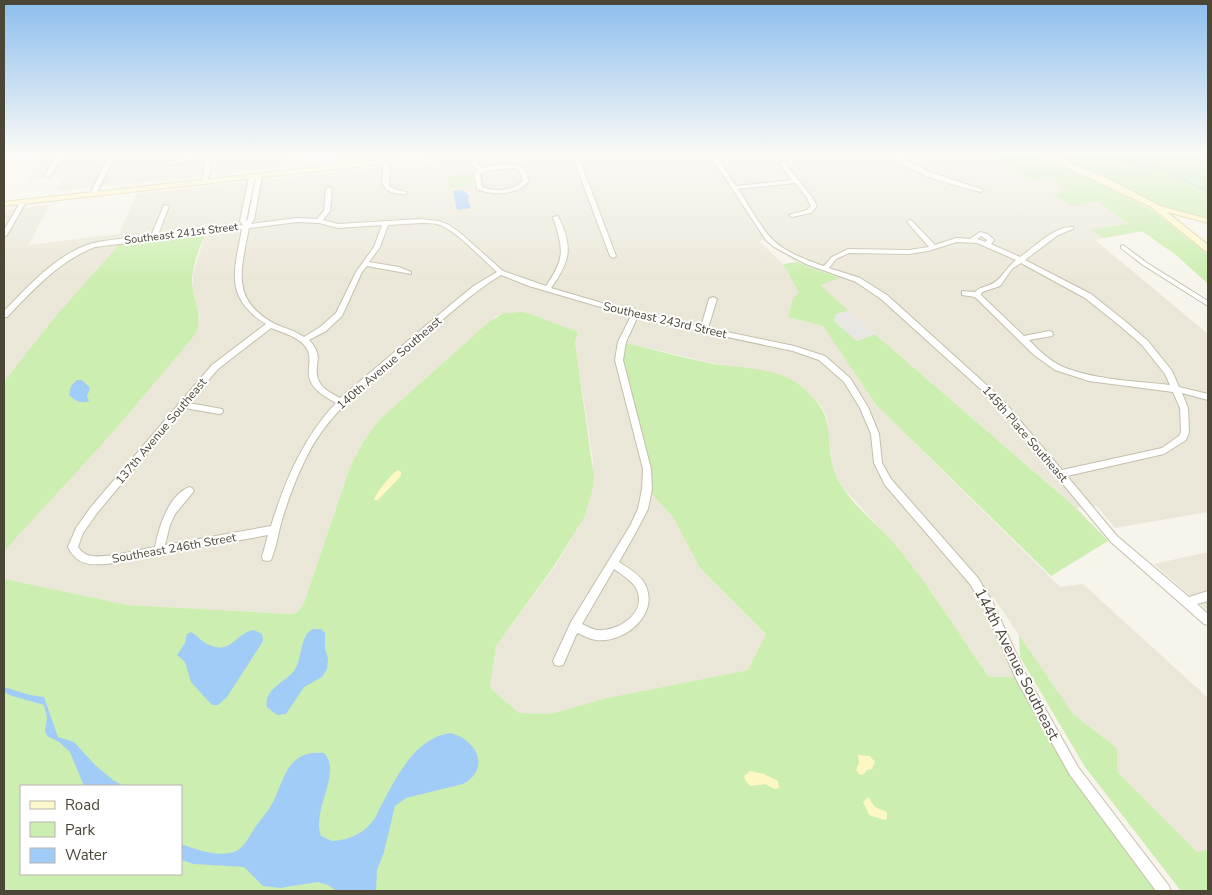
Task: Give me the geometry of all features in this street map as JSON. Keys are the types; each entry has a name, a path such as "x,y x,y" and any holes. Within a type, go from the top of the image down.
{"main road":[{"path":"4,204 69,197"},
{"path":"1137,197 1179,214 1208,221"},
{"path":"1154,205 1208,249"}],"street":[{"path":"250,197 243,220 246,226 238,276 240,294 250,311 271,324 304,340 313,351 312,374 317,388 327,396 341,402"},
{"path":"318,221 327,210 328,197"},
{"path":"591,197 613,256"},
{"path":"740,197 768,239 791,255 825,269 834,258 848,252 909,252 956,240 972,240 988,244 1020,260 1088,296 1105,308 1158,357 1169,373 1184,408 1185,432 1182,438 1164,451 1060,474"},
{"path":"792,215 809,212 814,206 809,197"},
{"path":"4,235 7,223 23,202"},
{"path":"154,236 166,206"},
{"path":"547,289 561,271 566,253 556,217"},
{"name":"Southeast 241st Street","path":"83,249 107,242 298,220 318,221 338,226 428,221 447,226 501,272"},
{"path":"910,222 932,247"},
{"path":"304,340 324,329 339,314 359,272 382,237 386,223"},
{"path":"977,295 979,292 998,284 1010,268 1056,234 1071,228"},
{"path":"1123,247 1144,264 1208,304"},
{"path":"5,313 61,261 83,249"},
{"path":"366,264 399,268 409,273"},
{"name":"145th Place Southeast","path":"825,269 858,280 884,297 985,387 1114,539 1208,620"},
{"name":"Southeast 243rd Street","path":"501,272 547,289 635,315 802,351 830,363"},
{"name":"140th Avenue Southeast","path":"267,557 292,474 306,448 341,402 472,290 501,272"},
{"path":"964,294 977,295 1050,364 1077,376 1176,389 1208,397"},
{"path":"704,330 713,299"},
{"path":"559,661 575,626 613,563 642,509 647,489 647,469 619,360 622,342 635,315"},
{"name":"137th Avenue Southeast","path":"76,554 73,547 74,541 86,521 215,366 271,324"},
{"path":"1023,339 1049,334"},
{"name":"144th Avenue Southeast","path":"830,363 847,380 864,407 872,424 878,463 885,477 974,581 989,606 1021,677 1074,772 1164,891"},
{"path":"182,405 220,411"},
{"path":"158,551 170,510 189,491"},
{"name":"Southeast 246th Street","path":"76,554 82,559 107,560 274,530"},
{"path":"575,626 595,635 612,634 626,628 640,616 645,602 643,591 633,577 613,563"},
{"path":"1187,602 1208,596"}],"shaded area":[{"path":"135,197 1096,197 1142,231 1095,240 1208,334 1208,512 1115,528 1097,506 1076,508 819,285 839,277 796,262 763,240 759,241 783,264 800,292 788,317 823,326 876,405 1060,587 1083,584 1208,698 1208,850 1197,853 1117,771 1117,748 1073,714 993,597 985,598 1021,677 989,677 933,594 891,540 843,488 834,472 827,418 821,405 813,397 784,376 712,363 622,342 647,489 673,517 700,568 766,634 748,670 607,698 551,714 519,713 490,688 496,646 555,566 584,518 593,462 575,342 578,332 531,314 512,312 496,316 379,420 363,442 350,467 303,606 298,612 291,614 128,605 4,579 5,549 115,430 194,336 200,318 193,290 193,273 207,230 51,322 4,384 4,210 49,205 29,245 119,234"},
{"path":"849,311 875,334 857,341 834,321 836,314"},
{"path":"1208,552 1208,611 1154,564"}],"green space":[{"path":"1057,197 1126,197 1152,210 1208,255 1208,284 1176,255 1142,231 1104,238 1090,230 1128,224 1098,201 1072,206"},
{"path":"1143,197 1208,197 1208,219 1167,208"},
{"path":"207,230 194,266 192,279 199,314 199,321 194,336 115,430 4,551 4,384 8,377 51,322 123,240"},
{"path":"796,262 840,278 820,285 849,311 836,314 834,321 857,341 875,334 1076,508 1108,541 1051,576 876,405 823,326 788,317 793,299 799,292 783,264"},
{"path":"521,312 578,332 575,342 594,478 584,518 554,566 496,646 490,688 519,713 551,714 607,698 748,670 766,634 700,568 673,517 647,489 647,469 621,372 622,342 714,364 776,373 795,382 811,395 821,408 827,421 831,459 835,473 848,495 905,557 930,590 989,677 1021,677 1104,812 1164,891 4,891 4,579 128,605 291,614 298,612 304,603 350,467 363,442 379,420 490,321 504,313"},
{"path":"1019,635 1073,714 1117,748 1117,771 1197,852 1208,850 1208,891 1181,891 1085,767 1020,657"}],"sand":[{"path":"398,470 401,472 401,476 378,500 374,500 384,484"},
{"path":"858,755 870,756 875,762 872,769 867,770 863,775 859,774 856,770 859,763"},
{"path":"750,771 764,774 778,781 779,788 775,789 765,784 750,786 744,776"},
{"path":"868,797 875,807 887,812 887,819 884,820 869,815 863,802"}],"water":[{"path":"454,197 469,197 468,201 471,208 457,210"},
{"path":"77,380 82,380 90,388 87,396 89,401 78,401 69,395 71,386"},
{"path":"313,629 321,629 325,633 325,649 328,658 327,669 322,677 304,687 286,714 277,715 267,707 268,696 271,691 294,671 305,637"},
{"path":"254,630 262,634 263,641 227,697 218,705 212,705 191,682 185,662 177,655 185,643 187,634 191,632 207,644 222,647 228,646 242,635"},
{"path":"4,687 44,697 58,737 74,742 95,765 122,785 84,785 70,752 59,742 47,736 45,731 47,718 44,705 4,692"},
{"path":"450,733 467,741 477,755 477,770 463,784 406,798 395,806 384,852 377,870 376,891 337,891 328,885 318,882 280,888 263,886 244,867 194,864 182,860 182,844 221,854 234,852 240,848 270,807 289,768 302,756 312,753 324,753 329,761 330,770 320,815 319,826 321,836 332,841 354,836 368,827 374,820 409,759 427,742 438,736"}]}
